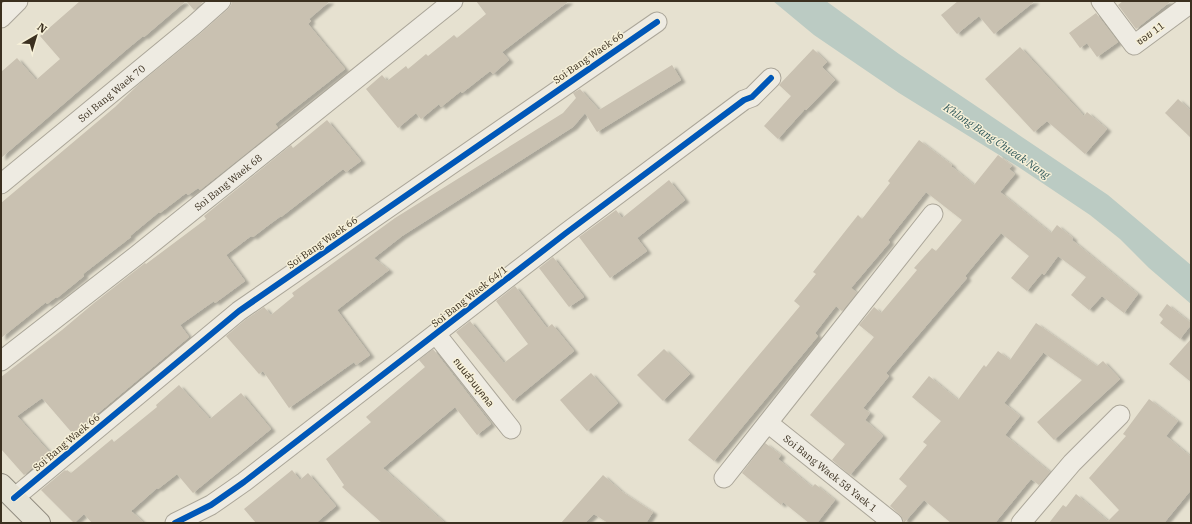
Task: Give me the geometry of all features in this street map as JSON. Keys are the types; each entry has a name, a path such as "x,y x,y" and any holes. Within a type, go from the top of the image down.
{"main road":[{"path":"8,491 39,523"}],"street":[{"path":"1,18 18,1"},
{"name":"Soi Bang Waek 70","path":"1,184 221,1"},
{"name":"Soi Bang Waek 68","path":"1,361 136,256 453,1"},
{"name":"ซอย 11","path":"1101,1 1134,45 1191,2"},
{"name":"Soi Bang Waek 66","path":"8,491 239,311 657,22"},
{"name":"Soi Bang Waek 64/1","path":"175,523 211,505 238,486 573,228 744,100 752,97 770,78"},
{"path":"724,478 934,214"},
{"name":"ถนนส่วนบุคคล","path":"436,334 511,429"},
{"path":"1021,523 1072,463 1120,415"},
{"name":"Soi Bang Waek 58 Yaek 1","path":"768,423 893,523"}],"water":[{"name":"Khlong Bang Chueak Nang","path":"773,1 826,1 899,54 1108,195 1191,265 1191,304 1149,268 1120,239 1090,215 1017,166 899,93 814,35"}],"building":[{"path":"80,1 186,1 144,37 143,36 126,50 1,158 1,72 17,58 36,80 60,59 40,36"},
{"path":"186,1 204,1 194,10"},
{"path":"232,1 330,1 309,19 311,21 308,24 345,69 275,124 278,128 200,190 198,188 188,195 186,193 160,213 159,212 130,236 131,237 83,274 84,276 57,298 56,297 47,304 46,302 1,338 1,203 115,107 139,84 201,33 228,9"},
{"path":"476,1 569,1 502,52 509,60 493,74 490,71 462,93 461,91 441,107 439,104 421,119 416,113 398,128 366,89 382,75 387,81 406,66 408,69 426,54 428,56 454,35 457,38 486,14"},
{"path":"958,1 1035,1 994,34 979,16 957,34 941,15"},
{"path":"1123,1 1171,1 1136,29 1118,5"},
{"path":"1096,13 1118,42 1097,57 1087,43 1080,48 1069,33"},
{"path":"1020,47 1084,116 1087,112 1107,129 1085,154 1047,121 1034,132 985,79"},
{"path":"813,49 827,62 822,67 835,80 806,110 805,109 778,139 764,126 791,96 779,85"},
{"path":"672,65 681,80 597,132 585,113 573,127 402,236 374,258 389,270 337,310 370,355 356,365 354,362 289,408 263,371 259,374 226,336 264,307 271,315 294,296 292,293 395,218 563,113 576,98 573,93 580,89 599,110"},
{"path":"1178,99 1191,111 1191,138 1165,113"},
{"path":"327,120 361,161 346,172 343,169 281,217 253,237 251,236 226,255 245,281 215,303 214,301 180,325 189,337 73,434 42,398 17,416 50,453 24,475 1,449 1,377 145,263 146,264 206,219 204,216 291,145 293,148"},
{"path":"919,140 952,165 951,166 974,185 998,155 1012,166 1009,169 1015,174 1000,192 1051,233 1057,225 1073,238 1072,240 1138,294 1124,313 1102,296 1089,310 1071,295 1086,277 1058,256 1044,275 1042,273 1027,291 1011,278 1029,256 1001,233 965,276 967,278 886,373 889,376 863,408 870,413 865,420 883,436 850,475 832,460 845,444 810,415 874,337 859,325 874,307 881,313 917,270 914,268 932,248 936,251 962,220 926,192 888,240 890,242 851,288 857,293 842,311 836,306 815,333 818,336 714,461 688,440 800,306 794,301 816,274 813,272 858,215 862,219 890,183 888,181"},
{"path":"669,180 685,200 637,238 647,251 610,278 579,237 616,210 622,218"},
{"path":"553,257 584,297 569,307 539,268"},
{"path":"515,286 547,328 552,324 574,351 513,401 456,332 470,321 504,363 528,344 496,301"},
{"path":"1167,304 1191,323 1180,339 1160,323 1163,319 1159,315"},
{"path":"1036,323 1097,366 1103,361 1120,379 1054,440 1037,422 1082,380 1043,353 1004,403 1020,416 1005,435 1050,472 1039,485 1031,479 995,523 951,523 924,500 904,523 900,515 890,506 907,486 899,479 927,445 923,442 941,421 912,397 929,376 958,400 984,365 986,367 998,351 1010,360"},
{"path":"1191,339 1191,382 1169,364"},
{"path":"433,349 491,424 477,435 455,407 383,468 445,523 382,523 342,487 344,485 326,459 371,422 366,417 425,367 419,360"},
{"path":"664,349 690,374 663,401 637,375"},
{"path":"591,373 618,403 587,431 560,400"},
{"path":"179,385 210,419 241,393 271,429 193,493 177,474 158,489 157,488 131,511 144,523 92,523 84,514 74,523 41,490 65,470 71,473 112,439 114,442 157,407 156,405"},
{"path":"1149,399 1178,421 1166,436 1191,457 1191,490 1164,523 1049,523 1063,505 1066,507 1076,494 1108,521 1119,510 1089,478 1126,436 1123,434"},
{"path":"765,443 781,455 778,459 812,487 815,484 835,500 817,523 809,523 783,502 781,505 742,473"},
{"path":"292,470 300,480 308,473 336,506 316,523 256,523 244,509"},
{"path":"603,475 621,491 653,512 646,523 608,523 594,514 585,523 561,523"}],"cycle path":[{"path":"14,498 239,311 657,22"},
{"path":"175,523 211,505 244,482 566,233 744,100 752,97 771,78"}]}
